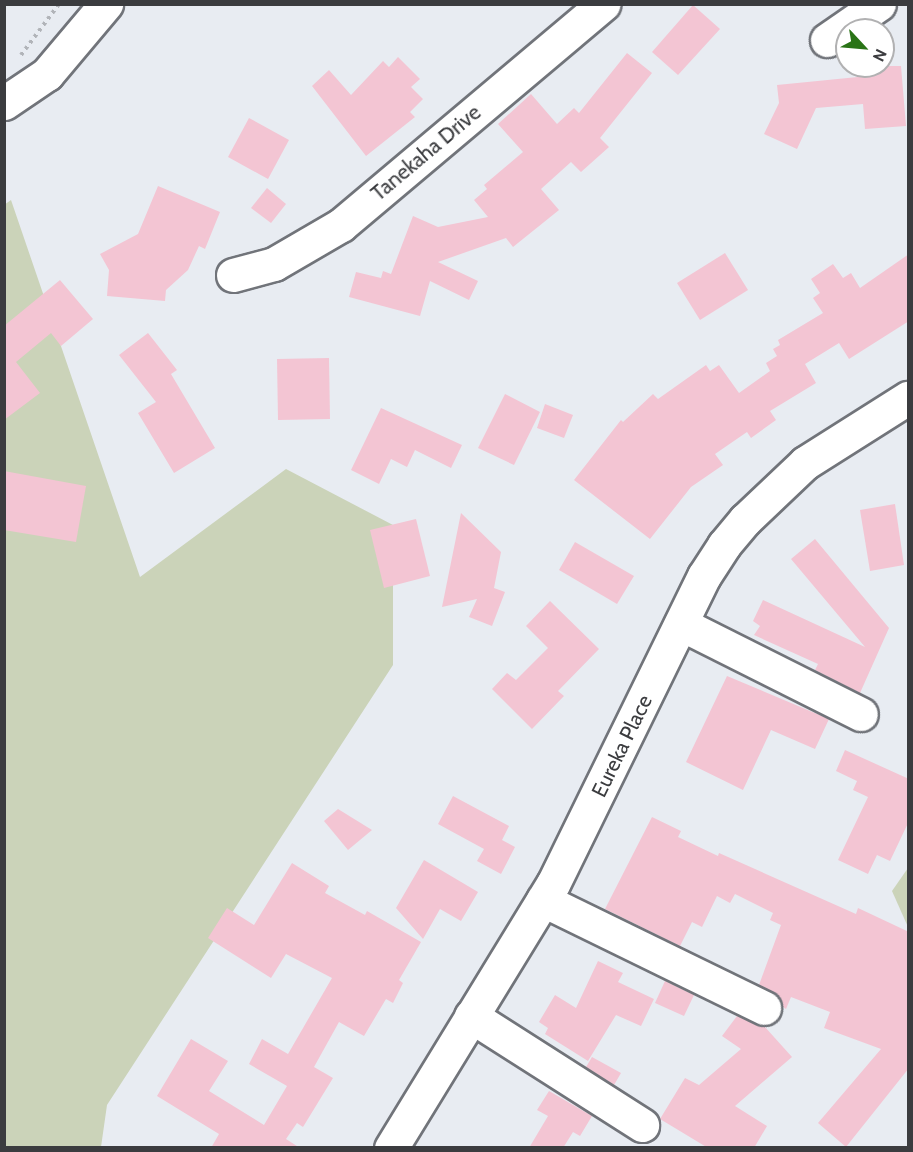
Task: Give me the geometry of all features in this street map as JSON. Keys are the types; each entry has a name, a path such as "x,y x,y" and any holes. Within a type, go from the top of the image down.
{"street":[{"path":"9,99 32,59 77,4"},
{"path":"9,99 47,74 106,4"},
{"name":"Tanekaha Drive","path":"233,275 274,264 341,225 603,4"},
{"path":"827,40 879,4"},
{"name":"Eureka Place","path":"391,1148 575,844 704,576 753,513 805,463 909,398"},
{"path":"681,624 861,714"},
{"path":"543,900 764,1008"},
{"path":"471,1016 642,1125"}],"path":[{"path":"18,58 59,4"}],"green space":[{"path":"11,200 140,577 286,469 393,525 393,665 107,1105 101,1147 5,1148 4,205"},
{"path":"908,868 908,927 892,891"}],"building":[{"path":"693,5 720,29 678,75 652,52"},
{"path":"627,53 652,73 600,138 609,147 581,172 571,162 541,189 559,210 513,247 506,238 438,262 478,281 469,300 430,281 420,316 349,297 356,272 381,278 383,271 391,274 413,216 438,227 488,217 474,200 487,189 484,185 523,152 498,124 531,94 557,124 574,108 579,113"},
{"path":"398,57 420,79 411,87 423,99 410,112 415,117 366,156 312,86 329,70 351,95 383,61 389,67"},
{"path":"895,66 901,66 906,126 865,129 863,104 816,108 797,149 764,134 779,103 777,85 848,78 895,78"},
{"path":"249,118 289,140 268,179 228,157"},
{"path":"158,186 220,212 205,249 199,246 188,270 166,290 165,301 107,296 109,270 100,254 138,234"},
{"path":"267,188 286,204 271,223 251,208"},
{"path":"725,253 748,290 700,320 677,283"},
{"path":"909,254 909,321 849,359 839,343 805,364 816,383 770,411 776,420 751,438 747,432 715,454 723,465 691,487 650,539 574,480 621,420 623,422 653,394 658,399 706,365 710,371 719,365 739,393 770,371 766,363 777,356 773,349 780,345 778,340 823,313 813,298 820,293 811,279 833,264 843,278 851,273 860,288"},
{"path":"60,280 93,319 61,346 51,333 16,362 40,393 4,420 4,326"},
{"path":"148,333 177,370 171,374 215,448 174,473 138,413 156,402 119,355"},
{"path":"329,358 330,419 278,420 277,359"},
{"path":"505,394 540,412 514,465 478,448"},
{"path":"545,404 573,415 564,438 537,428"},
{"path":"381,408 462,445 451,468 415,450 407,467 391,459 379,484 351,470"},
{"path":"4,471 86,486 76,542 4,530"},
{"path":"895,504 904,565 870,571 860,510"},
{"path":"461,513 501,552 494,588 505,592 492,626 469,617 477,599 442,607"},
{"path":"416,519 430,576 384,588 370,530"},
{"path":"815,539 889,628 860,693 815,670 818,664 754,635 760,626 753,621 763,600 865,647 791,559"},
{"path":"575,542 634,576 617,604 559,570"},
{"path":"550,601 599,649 558,691 564,696 532,729 492,689 507,673 516,680 548,648 526,626"},
{"path":"727,676 829,719 815,749 771,730 743,790 686,762"},
{"path":"845,750 909,779 909,821 890,861 877,855 868,874 838,860 868,797 853,790 857,781 836,771"},
{"path":"453,796 509,826 502,840 515,847 501,874 477,861 484,849 438,824"},
{"path":"338,809 372,830 348,850 324,821"},
{"path":"652,817 681,831 678,837 718,856 719,853 856,914 858,908 909,932 909,1068 846,1147 818,1123 881,1049 824,1028 830,1012 791,997 786,1009 779,997 759,985 781,925 770,920 773,913 735,894 730,903 717,896 702,927 692,922 680,946 605,909"},
{"path":"424,860 478,892 461,921 440,909 423,939 396,908"},
{"path":"292,863 329,886 325,893 365,915 367,911 421,942 399,980 403,983 393,1003 386,999 364,1036 339,1022 314,1067 333,1078 303,1127 297,1123 286,1139 300,1148 211,1148 219,1134 157,1096 191,1039 228,1061 209,1091 264,1125 287,1086 249,1064 262,1039 288,1054 332,978 286,954 271,978 208,938 227,908 254,925"},
{"path":"598,961 623,973 618,982 654,999 641,1026 616,1015 588,1061 545,1034 548,1028 539,1022 555,995 576,1008"},
{"path":"665,981 694,995 684,1016 655,1003"},
{"path":"737,1016 765,1027 792,1057 735,1106 767,1126 754,1148 708,1148 660,1119 685,1078 699,1085 741,1049 722,1036"},
{"path":"592,1057 621,1073 614,1085 586,1067"},
{"path":"549,1091 592,1116 580,1136 573,1132 563,1148 529,1148 548,1116 537,1110"}]}
